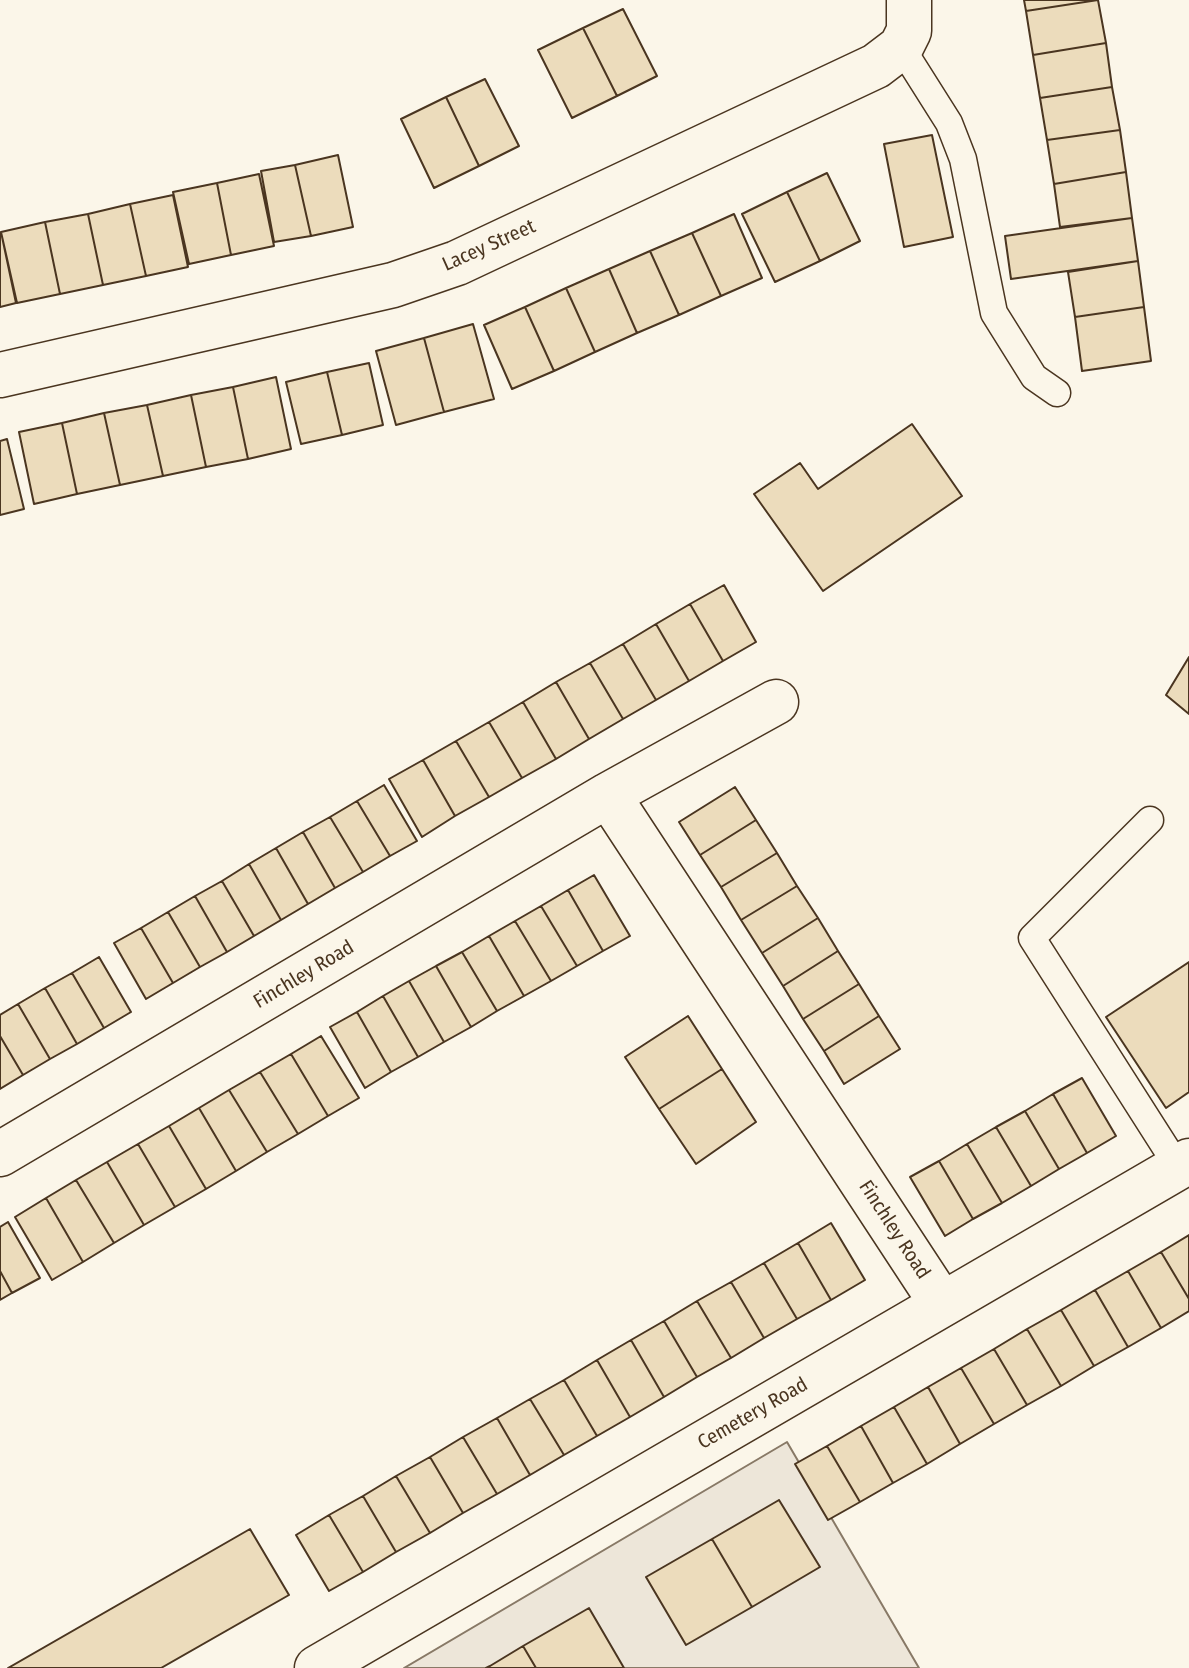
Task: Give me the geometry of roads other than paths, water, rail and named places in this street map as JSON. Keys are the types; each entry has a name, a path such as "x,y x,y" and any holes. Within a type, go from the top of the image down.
{"street":[{"path":"901,47 909,31 909,0"},
{"name":"Lacey Street","path":"0,375 393,285 457,263 876,66 901,47"},
{"name":"Finchley Road","path":"0,1154 608,795 776,702"},
{"name":"Finchley Road","path":"608,795 942,1304"},
{"name":"Cemetery Road","path":"317,1668 1184,1164"}],"lane":[{"path":"901,47 949,123 963,159 994,313 1034,377 1057,393"},
{"path":"1150,820 1032,938 1184,1164"}]}
